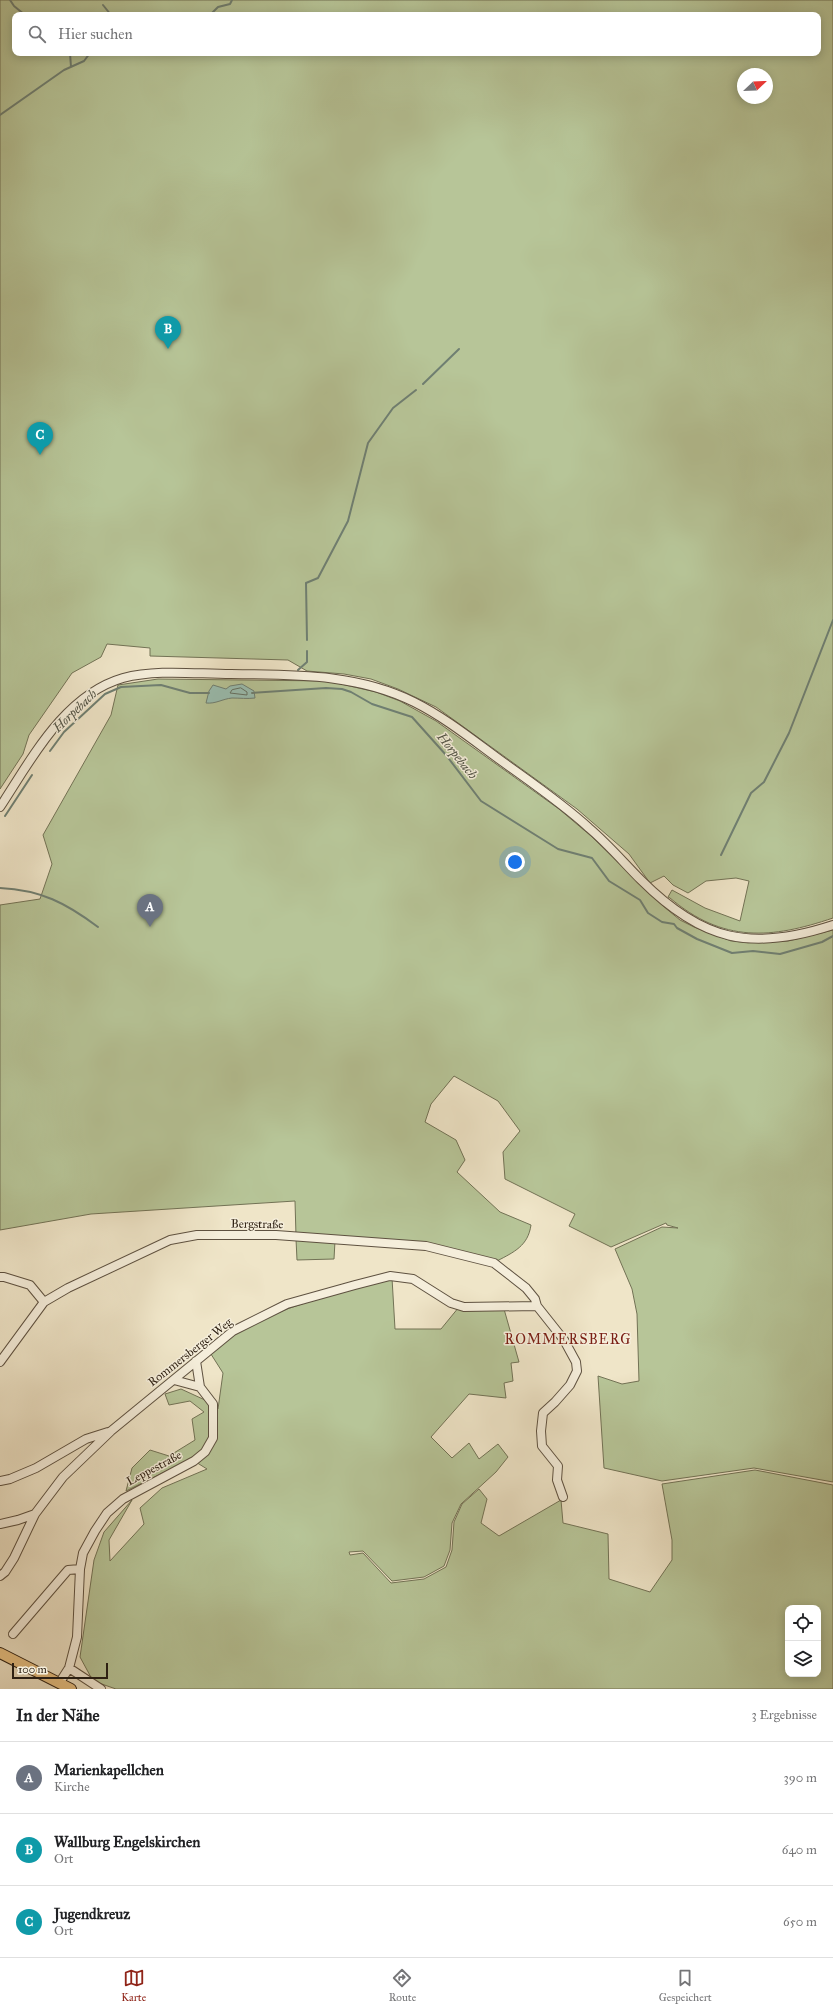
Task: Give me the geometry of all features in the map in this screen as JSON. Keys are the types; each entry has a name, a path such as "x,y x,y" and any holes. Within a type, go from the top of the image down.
{"main road":[{"path":"0,1653 60,1682 71,1689"}],"street":[{"path":"0,807 49,735 64,716 93,692 109,683 137,676 164,673 318,676 348,680 385,690 413,701 440,716 591,828 668,905 695,923 728,936 758,939 789,936 833,925"},
{"name":"Bergstraße","path":"0,1362 44,1302 68,1288 170,1240 197,1235 276,1236 426,1246 494,1263 526,1288 537,1306"},
{"path":"0,1277 4,1276 30,1285 44,1302"},
{"name":"Rommersberger Weg","path":"0,1576 5,1572 14,1558 35,1514 62,1477 111,1431 232,1331 287,1304 390,1276 413,1279 452,1303 464,1307 537,1306"},
{"path":"537,1306 564,1340 576,1362 577,1371 570,1385 555,1402 543,1412 541,1431 542,1446 558,1466 557,1480 563,1498"},
{"name":"Leppestraße","path":"60,1682 69,1668 77,1637 80,1569 83,1553 95,1531 107,1513 123,1499 194,1461 206,1452 213,1438 213,1404 200,1387 196,1361"},
{"path":"174,1380 200,1387"},
{"path":"0,1481 10,1479 36,1468 86,1439 111,1431"},
{"path":"0,1524 35,1514"},
{"path":"14,1634 68,1570 80,1569"},
{"path":"69,1668 101,1689"}],"green space":[{"path":"0,0 833,0 833,918 789,930 768,933 748,933 729,930 709,923 690,913 668,897 672,890 705,908 740,921 749,881 736,878 706,881 688,893 673,885 664,876 650,883 629,854 577,809 436,707 398,689 371,679 344,674 307,671 288,660 150,656 150,648 107,644 101,657 72,673 29,735 23,754 0,789"},
{"path":"158,679 328,681 376,692 400,701 436,721 559,809 591,836 663,906 680,920 731,941 748,943 788,941 833,930 833,1482 754,1468 662,1481 604,1468 598,1376 622,1384 639,1381 637,1314 632,1289 615,1249 662,1227 678,1228 667,1225 666,1223 611,1247 569,1226 575,1214 505,1179 503,1152 520,1131 498,1101 454,1076 431,1104 425,1122 456,1140 465,1160 457,1172 500,1212 531,1225 527,1238 519,1248 497,1261 427,1245 296,1236 295,1201 91,1214 0,1230 0,905 40,899 52,864 43,835 111,715 118,685"},
{"path":"296,1239 335,1241 334,1259 297,1260"},
{"path":"392,1278 395,1329 441,1329 459,1307 504,1309 519,1362 511,1363 513,1381 504,1383 506,1398 469,1394 431,1437 452,1458 469,1443 479,1459 498,1444 508,1457 496,1472 461,1504 452,1523 450,1550 444,1566 424,1577 392,1581 363,1551 349,1552 350,1555 363,1553 391,1583 424,1579 446,1567 452,1550 454,1522 462,1504 479,1489 487,1499 481,1523 499,1536 561,1500 563,1523 608,1534 609,1579 650,1592 672,1560 672,1540 662,1484 755,1470 833,1485 833,1689 116,1689 93,1681 80,1657 94,1560 104,1532 132,1500 109,1540 110,1561 144,1524 140,1508 162,1488 207,1469 191,1459 126,1491 132,1468 150,1450 169,1456 195,1440 192,1419 204,1412 190,1401 169,1405 165,1394 181,1389 205,1400 218,1409 223,1373 209,1351 234,1332 287,1309 356,1286"}],"water":[{"path":"242,684 254,691 255,698 232,698 213,703 206,703 209,691 213,685 226,689 230,686"}],"waterway":[{"path":"10,0 14,6 21,12"},
{"path":"213,12 218,7 230,4 232,0"},
{"path":"103,5 109,12"},
{"path":"70,56 71,67"},
{"path":"0,115 64,70 84,61 88,56"},
{"path":"423,384 459,349"},
{"path":"307,640 306,583 318,578 348,521 368,443 393,408 416,390"},
{"path":"721,855 751,793 764,782 789,733 833,620"},
{"path":"298,670 307,662 307,651"},
{"name":"Horpebach","path":"50,751 64,732 105,694 121,687 161,685 190,693 209,693"},
{"name":"Horpebach","path":"252,693 326,688 342,689 351,692 372,704 412,717 446,755 481,801 558,849 592,858 609,881 640,900 648,913 662,922 674,924 677,928 697,939 732,953 753,951 780,954 822,942 833,936"},
{"name":"Horpebach","path":"5,816 32,775"},
{"path":"0,888 15,889 52,899 75,911 98,927"}],"place":[{"name":"Wallburg Engelskirchen","path":"168,349"},
{"name":"Jugendkreuz","path":"40,455"},
{"name":"Marienkapellchen","path":"150,927"}],"district":[{"name":"ROMMERSBERG","path":"568,1339"}]}
